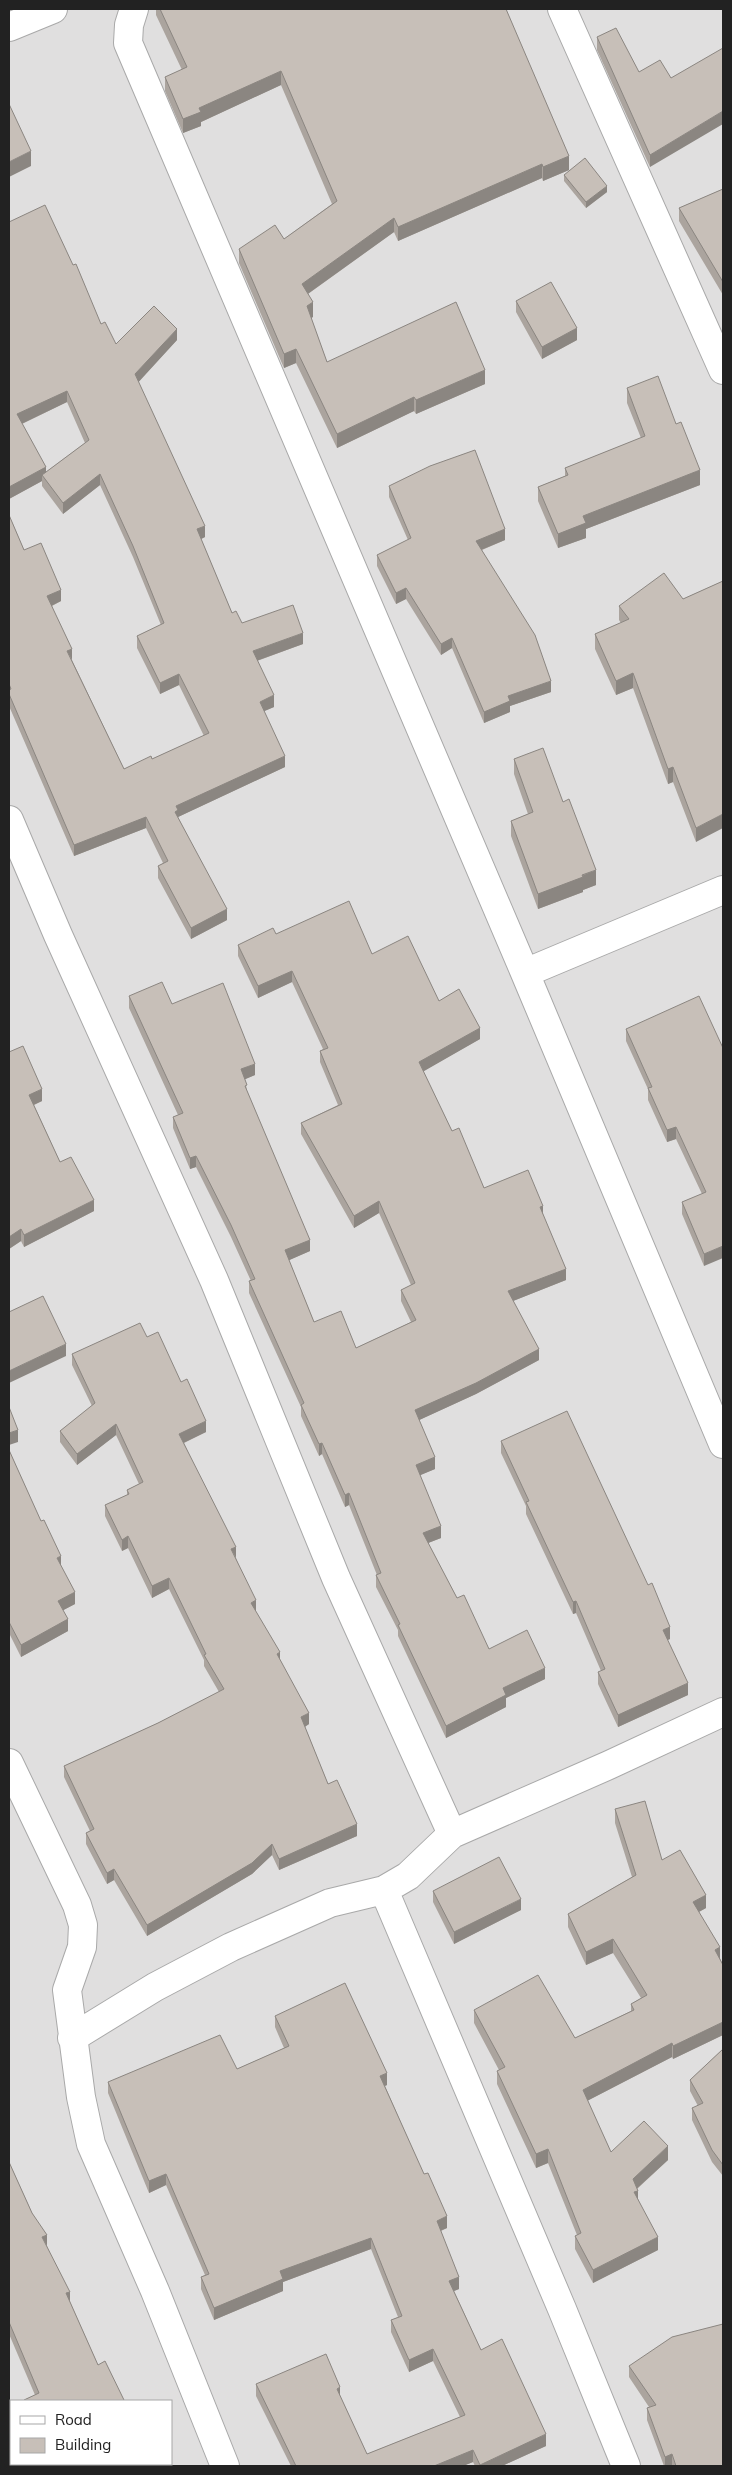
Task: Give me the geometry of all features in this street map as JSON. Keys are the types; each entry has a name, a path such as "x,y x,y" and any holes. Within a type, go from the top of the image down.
{"street":[{"path":"9,27 53,9"},
{"path":"134,9 129,25 128,43 723,1444"},
{"path":"562,9 723,370"},
{"path":"9,820 58,935 214,1280 336,1578 452,1834"},
{"path":"525,974 723,890"},
{"path":"72,2038 155,1987 232,1947 330,1903 384,1890 408,1876 452,1834 609,1765 723,1712"},
{"path":"9,1763 77,1905 82,1925 82,1947 68,1990 80,2097 91,2144 155,2291 225,2466"},
{"path":"384,1890 562,2309 626,2466"}],"shaded area":[{"path":"9,9 723,9 723,2466 9,2466"}],"building":[{"path":"160,9 506,9 569,156 543,167 542,164 398,227 394,218 302,284 313,302 307,306 327,362 456,302 485,370 416,400 414,397 337,434 296,349 284,354 239,249 275,225 284,239 337,201 281,71 199,108 201,112 183,119 165,77 187,67"},
{"path":"616,28 639,72 660,60 671,78 723,48 723,111 650,155 597,37"},
{"path":"9,104 31,151 9,162"},
{"path":"585,158 607,186 586,202 564,175"},
{"path":"723,189 723,282 679,208"},
{"path":"45,205 73,265 76,264 101,324 105,322 116,344 154,306 177,329 135,374 205,526 197,529 232,613 236,611 242,623 293,605 303,633 253,651 274,695 260,702 285,756 176,806 178,810 175,812 227,909 191,928 158,866 168,861 146,817 74,845 9,694 11,689 9,684 9,515 24,550 41,543 61,590 47,596 72,649 67,651 124,769 151,756 152,759 209,733 179,674 160,683 137,636 164,623 133,546 100,474 63,503 42,475 89,440 67,391 17,414 46,467 9,487 9,222"},
{"path":"551,282 577,328 542,347 516,301"},
{"path":"658,376 676,424 681,422 700,470 583,516 586,523 558,534 538,487 568,475 565,468 645,436 627,388"},
{"path":"475,450 505,529 476,541 535,635 551,681 508,696 510,701 484,712 452,638 441,644 406,588 396,593 377,555 411,538 389,486 430,466"},
{"path":"664,573 683,599 723,581 723,814 696,828 673,767 668,769 633,673 616,681 595,634 629,619 619,606"},
{"path":"543,748 563,802 569,799 596,870 538,894 511,821 533,812 514,759"},
{"path":"349,901 372,954 408,936 439,1001 459,989 480,1028 419,1062 452,1131 459,1128 484,1188 528,1170 543,1206 540,1207 566,1269 508,1291 539,1349 476,1383 415,1410 435,1457 416,1465 441,1526 423,1533 457,1598 464,1595 489,1649 527,1630 545,1668 503,1688 506,1695 446,1726 376,1575 381,1573 349,1493 345,1495 322,1443 319,1444 301,1405 304,1403 249,1281 255,1279 231,1225 196,1156 190,1158 173,1117 183,1113 129,996 162,982 172,1004 223,983 255,1064 241,1069 247,1085 245,1086 310,1240 285,1250 314,1322 341,1311 356,1348 416,1320 401,1290 415,1283 379,1201 354,1216 301,1123 342,1104 320,1051 328,1048 292,971 258,986 238,945 273,928 276,934"},
{"path":"699,996 723,1048 723,1246 704,1254 682,1202 706,1192 676,1127 667,1130 648,1088 652,1087 626,1029"},
{"path":"23,1046 42,1089 29,1095 60,1162 71,1157 94,1200 24,1235 21,1229 9,1237 9,1052"},
{"path":"43,1296 66,1344 9,1371 9,1312"},
{"path":"140,1323 147,1337 158,1332 181,1382 187,1379 206,1421 179,1434 236,1547 231,1549 256,1600 251,1603 280,1652 277,1654 309,1713 301,1717 328,1784 337,1780 357,1824 279,1859 272,1844 252,1863 147,1925 114,1869 107,1873 86,1833 94,1829 64,1766 158,1723 224,1689 204,1655 206,1654 169,1578 152,1586 128,1536 122,1540 105,1505 129,1494 127,1490 143,1482 116,1424 77,1454 60,1431 95,1403 72,1354"},
{"path":"9,1407 18,1430 9,1433"},
{"path":"567,1411 648,1585 652,1583 670,1627 663,1630 688,1683 618,1715 598,1672 605,1669 576,1601 573,1602 526,1502 529,1501 501,1441"},
{"path":"9,1450 41,1521 44,1520 61,1556 57,1558 75,1592 58,1601 68,1619 21,1645 9,1622"},
{"path":"645,1801 662,1860 680,1850 706,1895 693,1902 720,1947 715,1950 723,1965 723,2022 673,2046 672,2043 583,2090 611,2152 644,2121 668,2146 633,2179 638,2191 634,2192 658,2237 593,2270 575,2236 581,2233 548,2149 536,2154 497,2071 505,2067 474,2010 538,1975 575,2038 634,2010 631,2004 647,1995 613,1939 586,1952 568,1914 636,1875 615,1809"},
{"path":"499,1857 521,1899 454,1932 433,1891"},
{"path":"345,1983 387,2073 380,2076 424,2174 428,2173 447,2216 437,2221 459,2277 449,2281 481,2350 502,2339 546,2434 480,2465 473,2450 434,2466 296,2466 256,2384 326,2354 340,2387 337,2389 367,2454 465,2415 433,2349 409,2360 391,2320 402,2316 371,2238 280,2271 283,2279 214,2308 201,2277 209,2274 166,2174 149,2181 108,2082 220,2035 237,2069 289,2046 275,2016"},
{"path":"723,2049 723,2165 712,2150 692,2108 703,2103 690,2080"},
{"path":"9,2162 32,2213 47,2235 42,2237 70,2292 66,2293 98,2365 105,2361 124,2400 24,2400 39,2393 9,2322"},
{"path":"723,2324 723,2466 676,2466 672,2454 665,2457 647,2408 656,2405 629,2366 672,2337"},
{"path":"48,2465 134,2466 49,2466"}]}
